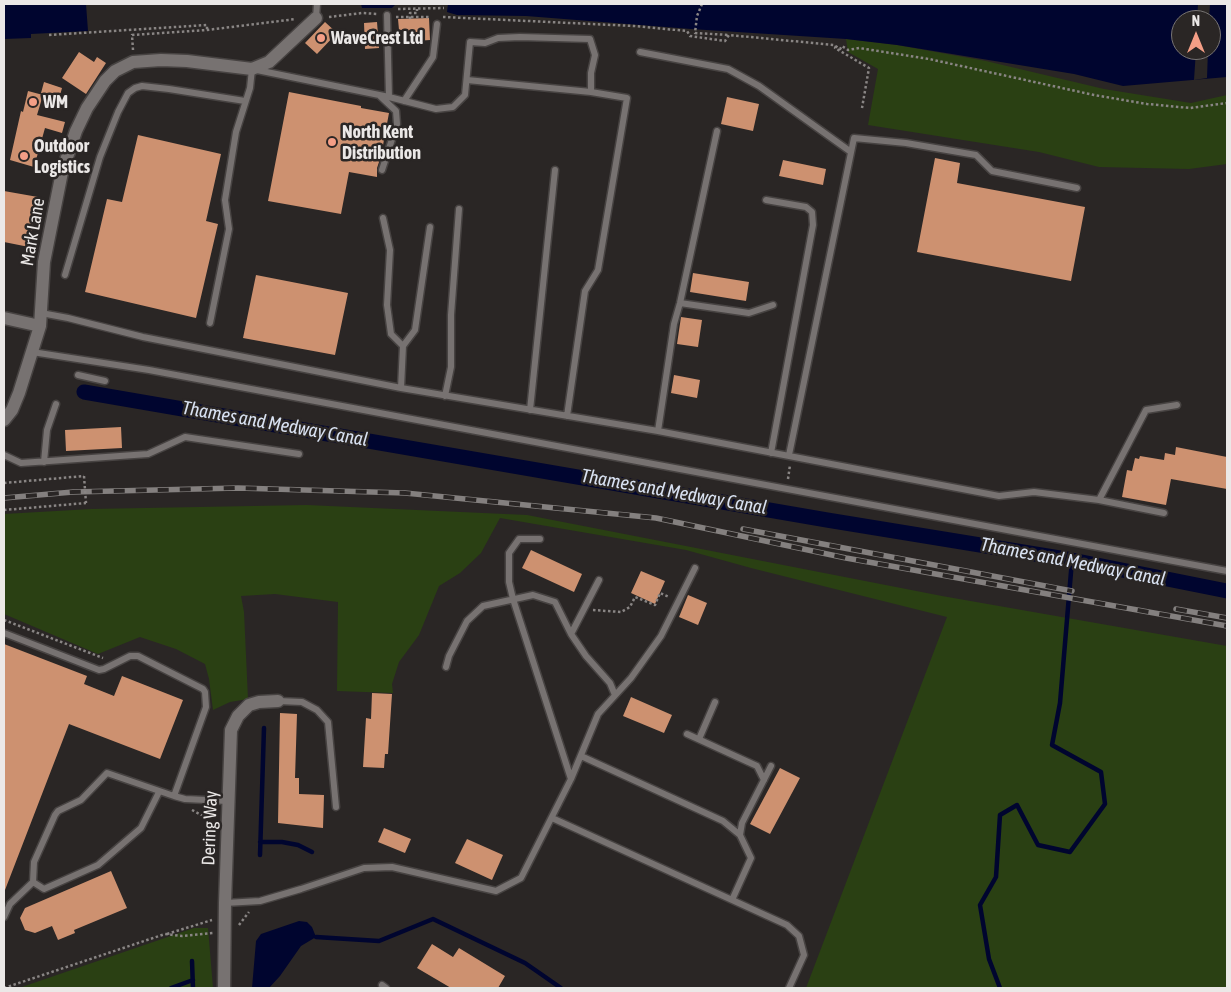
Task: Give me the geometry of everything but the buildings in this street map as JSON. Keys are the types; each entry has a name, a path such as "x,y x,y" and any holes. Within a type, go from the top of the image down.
{"street":[{"path":"252,69 270,62 316,18"},
{"name":"Mark Lane","path":"4,420 14,405 41,319 42,273 52,214 62,172 86,108 105,81 115,71 133,62 187,61 252,69"},
{"path":"4,318 41,319"},
{"name":"Dering Way","path":"224,988 230,739 235,721 241,712 250,705 259,702 278,701"}],"lane":[{"path":"316,18 317,4"},
{"path":"387,15 389,97"},
{"path":"404,101 433,57 437,24"},
{"path":"210,323 229,229 225,200 236,132 250,88 252,69 389,97 436,109 453,107 465,95 470,42 485,43 498,38 520,37 590,39 595,55 591,73 590,92"},
{"path":"640,52 728,69 759,86 851,152"},
{"path":"467,80 590,92 627,98 598,270 585,291 567,416"},
{"path":"65,275 100,157 118,112 128,93 142,86 245,102"},
{"path":"379,95 396,111 396,124 382,170"},
{"path":"658,431 674,324 717,130"},
{"path":"790,456 854,138 976,155 992,171 1077,188"},
{"path":"530,410 555,170"},
{"path":"766,200 806,207 812,212 813,225 771,452"},
{"path":"445,396 451,366 451,315 459,209"},
{"path":"383,218 390,250 387,306 391,334 403,346"},
{"path":"401,388 403,346 415,330 430,227"},
{"path":"680,303 749,313 773,304"},
{"path":"41,319 68,318 143,337 401,388 658,431 999,496 1034,492 1099,500 1164,513"},
{"path":"32,352 149,370 1227,571"},
{"path":"78,375 105,381"},
{"path":"44,462 47,430 56,404"},
{"path":"1099,500 1146,410 1176,405"},
{"path":"4,455 21,463 148,454 185,437 299,454"},
{"path":"540,539 519,539 509,553 509,582 571,779"},
{"path":"225,903 260,901 364,868 392,866 496,891 521,878 571,779 598,714 631,678 661,636 695,568"},
{"path":"571,634 599,580"},
{"path":"446,667 449,656 467,621 483,606 532,596 555,602 571,634 586,656 610,683 615,695"},
{"path":"4,633 99,670 130,656 138,656 203,688 206,707 174,796"},
{"path":"278,701 302,702 317,710 328,722 336,808"},
{"path":"699,739 716,702"},
{"path":"687,734 757,766 764,780"},
{"path":"581,756 723,821 740,835 751,858 732,900"},
{"path":"740,835 742,823 771,766"},
{"path":"4,917 10,904 33,882 34,862 55,815 58,811 81,800 104,775 113,774 159,792 185,799 228,801"},
{"path":"33,882 44,889 98,865 141,828 159,792"},
{"path":"552,818 787,925 799,936 804,955 790,988"}],"path":[{"path":"702,4 697,16 695,33 836,46 840,49 842,46 848,50 859,48 929,59 1094,95 1147,104 1190,108 1227,103"},
{"path":"398,9 444,8"},
{"path":"410,18 410,14 417,13 417,9"},
{"path":"133,62 132,35 207,30 362,13 410,18 462,17 634,26 687,31 690,36 725,41 729,35"},
{"path":"49,35 207,24 207,30"},
{"path":"836,46 835,48 869,68 862,108"},
{"path":"786,489 790,456"},
{"path":"4,483 84,476 86,503 4,510"},
{"path":"585,606 592,610 618,613 630,607 635,597 654,605 660,593 672,599"},
{"path":"4,620 104,658"},
{"path":"185,799 185,809 194,810 205,817 212,825 214,836"},
{"path":"214,942 252,910"},
{"path":"4,988 165,934 214,920 225,933"},
{"path":"165,934 182,936 225,933"}],"green space":[{"path":"846,39 897,45 986,61 1104,89 1191,103 1227,95 1227,164 1189,169 1099,167 1039,152 868,125 878,69 848,52"},
{"path":"307,505 527,515 942,596 1227,646 1227,988 806,988 947,617 686,550 500,518 481,553 460,573 439,586 419,635 399,662 392,684 393,693 337,691 338,602 275,594 241,596 244,612 248,699 230,702 213,710 205,664 176,649 140,637 98,654 4,614 4,514 91,509"},
{"path":"194,928 208,928 213,988 19,988"}],"water":[{"path":"4,4 86,4 88,31 31,34 31,38 4,39"},
{"path":"361,4 396,4 392,8 362,8"},
{"path":"448,4 1227,4 1227,77 1123,86 1074,74 897,45 846,39 526,16 457,15 447,12"},
{"path":"299,921 307,922 312,927 316,937 301,946 269,988 252,988 256,941 261,934"}],"pier":[{"path":"1198,4 1210,4 1210,10 1198,10"},
{"path":"1195,60 1208,60 1207,78 1194,80"}],"waterway":[{"name":"Thames and Medway Canal","path":"84,392 827,520 1072,560 1227,591"},
{"path":"1000,988 989,959 980,905 996,877 1000,815 1017,805 1038,845 1070,852 1105,804 1101,772 1052,745 1060,703 1072,560"},
{"path":"260,855 264,728"},
{"path":"260,842 282,842 298,845 312,852"},
{"path":"316,937 379,941 433,919 525,963 561,988"},
{"path":"192,961 193,988"},
{"path":"171,988 193,980"}],"railway":[{"path":"4,498 73,492 238,488 405,493 656,518 846,558 1227,626"},
{"path":"743,529 1072,591"},
{"path":"1176,609 1227,618"}],"place":[{"name":"WaveCrest Ltd","path":"321,38"},
{"name":"WM","path":"33,102"},
{"name":"North Kent Distribution","path":"332,142"},
{"name":"Outdoor Logistics","path":"24,156"}]}
